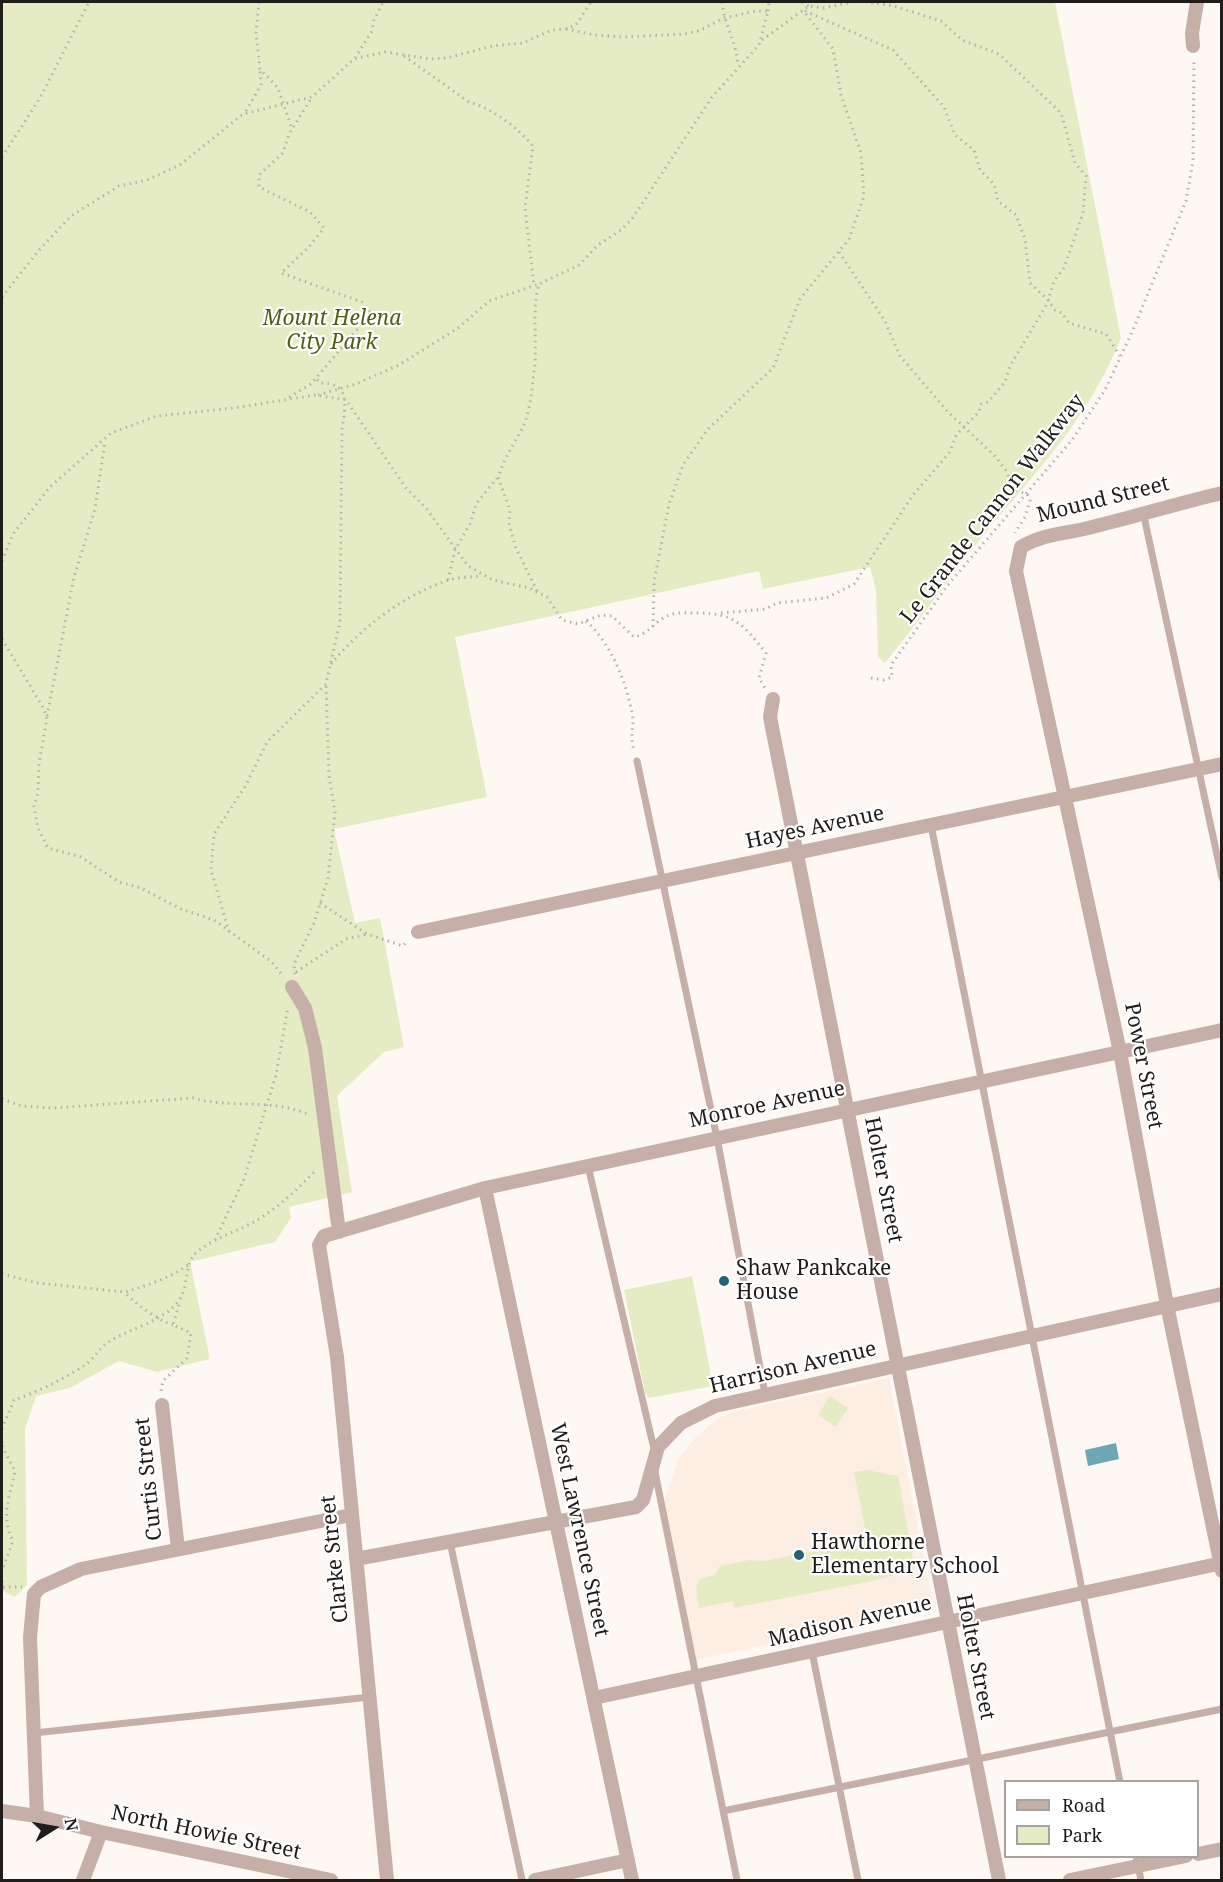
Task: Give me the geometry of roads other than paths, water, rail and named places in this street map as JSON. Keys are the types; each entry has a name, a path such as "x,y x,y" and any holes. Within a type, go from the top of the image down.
{"street":[{"path":"1193,46 1191,33 1197,2"},
{"name":"Mound Street","path":"1016,571 1021,546 1054,532 1090,528 1221,493"},
{"name":"Power Street","path":"1016,571 1120,1052 1167,1305 1221,1566"},
{"name":"Holter Street","path":"773,699 770,717 799,853 946,1621 999,1881"},
{"name":"Hayes Avenue","path":"418,932 1221,764"},
{"path":"292,987 305,1008 315,1048 339,1232"},
{"name":"Monroe Avenue","path":"324,1236 485,1188 1221,1030"},
{"name":"West Lawrence Street","path":"485,1188 632,1881"},
{"name":"Clarke Street","path":"324,1236 319,1245 337,1356 387,1881"},
{"name":"Harrison Avenue","path":"356,1559 636,1507 643,1500 654,1459 665,1437 697,1413 715,1406 1221,1294"},
{"name":"Curtis Street","path":"162,1405 178,1549"},
{"path":"38,1816 30,1637 34,1594 40,1587 81,1569 351,1515"},
{"name":"Madison Avenue","path":"594,1698 696,1678 1082,1592 1221,1566"},
{"name":"North Howie Street","path":"2,1811 38,1816 101,1832 331,1881"},
{"path":"82,1881 101,1832"},
{"path":"1199,1854 1221,1849"},
{"path":"1070,1881 1182,1858"},
{"path":"535,1881 628,1860"}],"lane":[{"path":"1143,512 1221,878"},
{"path":"637,760 717,1138 765,1395"},
{"path":"931,825 1034,1336 1120,1780"},
{"path":"588,1166 654,1459 736,1881"},
{"path":"450,1542 522,1881"},
{"path":"812,1652 858,1881"},
{"path":"34,1733 370,1698"},
{"path":"723,1811 1221,1708"}],"water":[{"path":"1116,1443 1119,1459 1088,1466 1085,1450"}],"place":[{"name":"Shaw Pankcake House","path":"724,1281"},
{"name":"Hawthorne Elementary School","path":"799,1555"}],"park label":[{"name":"Mount Helena City Park","path":"332,331"}]}
